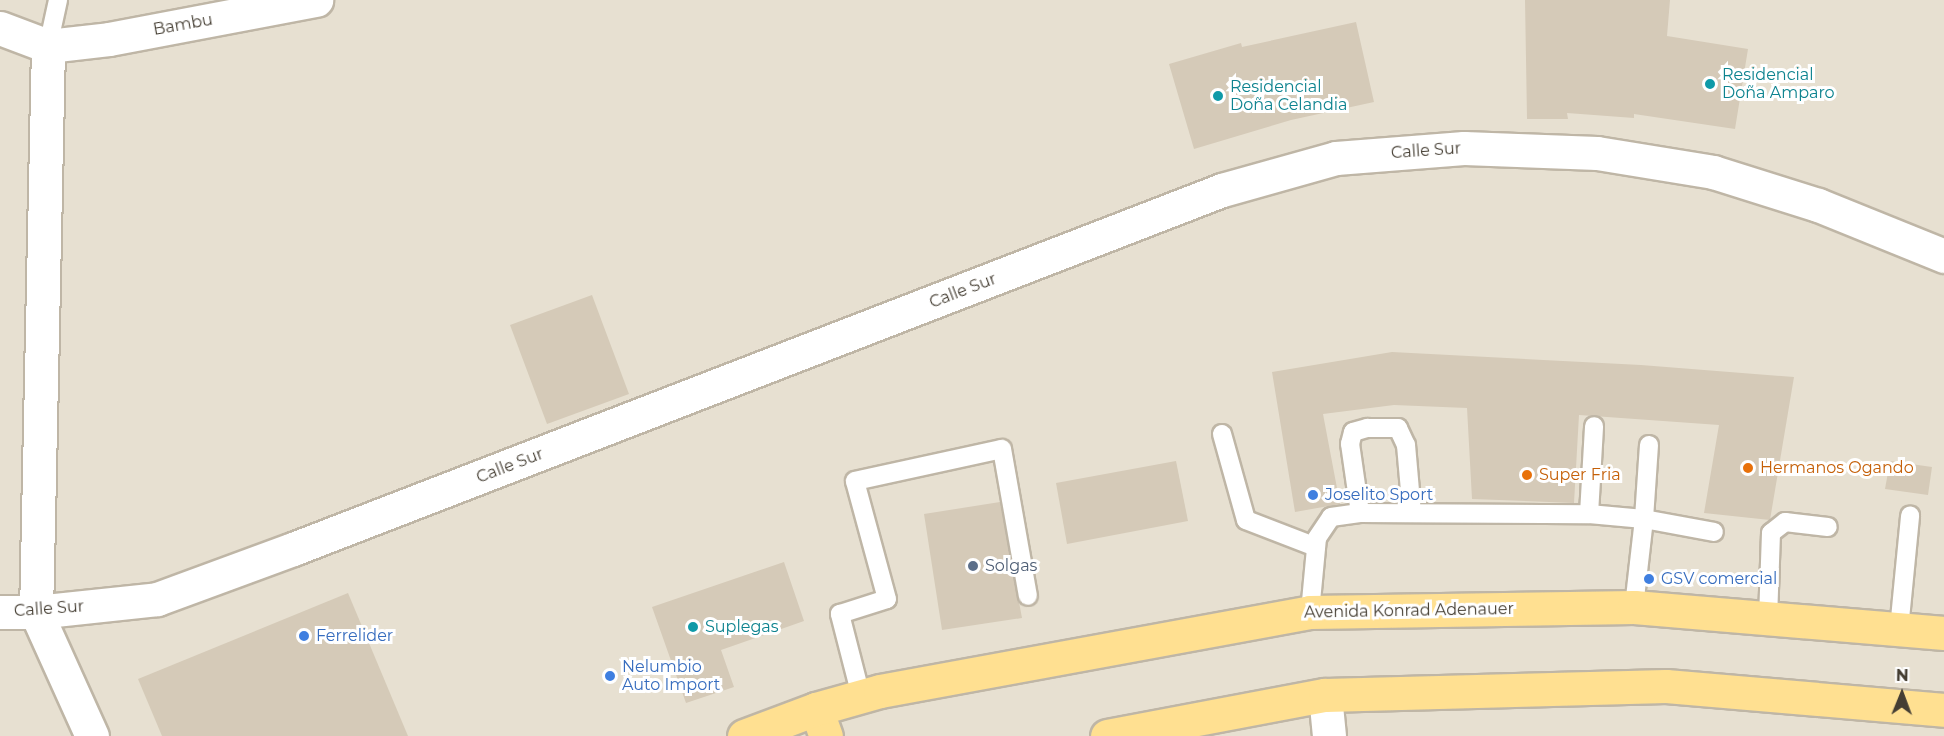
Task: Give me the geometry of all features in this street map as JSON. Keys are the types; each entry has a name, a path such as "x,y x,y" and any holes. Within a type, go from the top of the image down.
{"main road":[{"name":"Avenida Konrad Adenauer","path":"744,736 821,722 861,696 1310,612 1634,607 1944,633"},
{"path":"1107,736 1325,695 1666,686 1944,710"}],"street":[{"name":"Bambu","path":"48,46 109,39 316,0"},
{"path":"0,28 48,46 36,612 92,736"},
{"name":"Calle Sur","path":"0,612 36,612 157,599 304,545 1222,190 1336,158 1464,148 1609,155 1713,172 1818,205 1944,255"},
{"path":"1325,695 1329,736"}],"lane":[{"path":"48,46 58,0"},
{"path":"1589,514 1594,426"},
{"path":"1360,513 1350,444 1353,432 1367,428 1398,429 1406,445 1412,513"},
{"path":"1222,434 1246,520 1316,547"},
{"path":"1634,607 1644,519 1649,445"},
{"path":"861,696 840,614 887,599 855,482 1002,449 1028,596"},
{"path":"1310,612 1317,538 1331,517 1360,513 1589,514 1644,519 1714,532"},
{"path":"1899,629 1910,516"},
{"path":"1768,619 1771,533 1785,522 1828,527"}],"shaded area":[{"path":"0,0 1944,0 1944,736 0,736"}],"building":[{"path":"1525,0 1670,0 1667,36 1748,49 1735,129 1634,114 1634,118 1567,113 1568,119 1527,119"},
{"path":"1356,22 1374,102 1291,120 1194,149 1169,64 1241,43 1242,47"},
{"path":"592,295 629,394 547,424 510,325"},
{"path":"1392,352 1641,365 1794,377 1770,520 1704,513 1719,425 1579,415 1574,503 1472,499 1467,408 1394,405 1323,414 1340,504 1295,512 1272,372"},
{"name":"Solgas","path":"1176,461 1188,521 1067,544 1056,483"},
{"path":"1890,461 1932,467 1928,495 1885,489"},
{"name":"Solgas","path":"1000,502 1022,618 942,630 924,514"},
{"name":"Suplegas","path":"784,562 804,621 721,650 734,687 686,703 652,607"},
{"name":"Ferrelider","path":"348,593 408,736 162,736 138,679"}],"place":[{"name":"Residencial Doña Amparo","path":"1710,84"},
{"name":"Residencial Doña Celandia","path":"1218,96"},
{"name":"Hermanos Ogando","path":"1748,468"},
{"name":"Super Fria","path":"1527,475"},
{"name":"Joselito Sport","path":"1313,495"},
{"name":"Solgas","path":"973,566"},
{"name":"GSV comercial","path":"1649,579"},
{"name":"Suplegas","path":"693,627"},
{"name":"Ferrelider","path":"304,636"},
{"name":"Nelumbio Auto Import","path":"610,676"}]}
